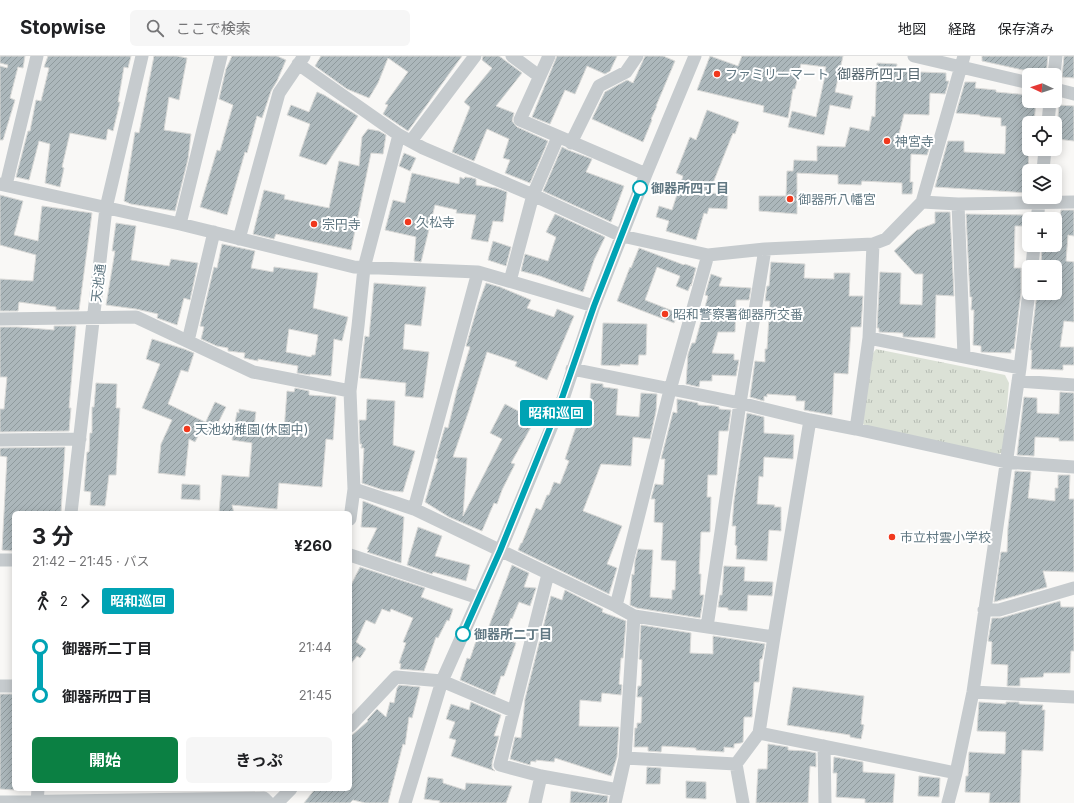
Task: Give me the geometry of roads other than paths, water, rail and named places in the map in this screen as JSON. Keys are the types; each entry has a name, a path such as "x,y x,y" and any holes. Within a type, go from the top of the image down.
{"street":[{"path":"37,56 3,185 180,224 354,267 478,272 594,306"},
{"name":"天池通","path":"71,511 106,208 142,56"},
{"path":"180,224 221,56"},
{"path":"411,141 475,56"},
{"path":"512,56 539,76"},
{"path":"549,56 520,120 646,174"},
{"path":"571,143 599,86 626,72 637,56"},
{"path":"405,803 442,681 500,551 562,398 594,306 646,174 696,56"},
{"path":"914,56 963,61 1022,81"},
{"path":"1055,68 1056,56"},
{"path":"239,239 279,93 301,60 399,135 423,148 533,195 622,236 708,255 765,249 873,244 886,239 922,202 963,61"},
{"path":"1062,91 1074,94"},
{"path":"351,511 354,489 350,391 364,268 399,135"},
{"path":"510,281 533,195 558,137"},
{"path":"922,202 958,204 1022,201"},
{"path":"1062,201 1074,202"},
{"path":"958,204 964,356"},
{"path":"188,341 214,232"},
{"path":"856,429 869,338 873,244"},
{"path":"707,627 740,403 765,249"},
{"path":"616,606 670,390 708,255"},
{"path":"414,509 478,272"},
{"path":"948,803 956,773 972,692 1019,375 1028,300"},
{"path":"0,319 136,317 253,372 350,391"},
{"path":"869,338 964,356 1019,375 1074,384"},
{"path":"572,369 740,403 810,420 1006,462 1074,467"},
{"path":"744,803 736,764 759,733 810,420"},
{"path":"0,440 80,439"},
{"path":"354,489 414,509 634,616 774,637"},
{"path":"352,556 479,598"},
{"path":"0,560 12,560"},
{"path":"548,574 500,764 542,776 618,790"},
{"path":"984,610 999,610 1074,588"},
{"path":"615,803 625,758 634,616"},
{"path":"352,720 396,677 442,681 513,711"},
{"path":"0,686 12,686"},
{"path":"972,692 1074,697"},
{"path":"759,733 956,773"},
{"path":"824,746 825,803"},
{"path":"625,758 736,764"},
{"path":"535,803 542,776"},
{"path":"277,803 289,791"},
{"path":"0,802 38,798 233,794 264,798 269,803"}],"place":[{"name":"ファミリーマート","path":"717,74"},
{"name":"神宮寺","path":"887,141"},
{"name":"御器所四丁目","path":"640,188"},
{"name":"御器所八幡宮","path":"790,199"},
{"name":"久松寺","path":"408,222"},
{"name":"宗円寺","path":"314,224"},
{"name":"昭和警察署御器所交番","path":"665,314"},
{"name":"天池幼稚園(休園中)","path":"187,429"},
{"name":"市立村雲小学校","path":"892,537"},
{"name":"御器所二丁目","path":"463,634"}],"district":[{"name":"御器所四丁目","path":"879,74"}]}
